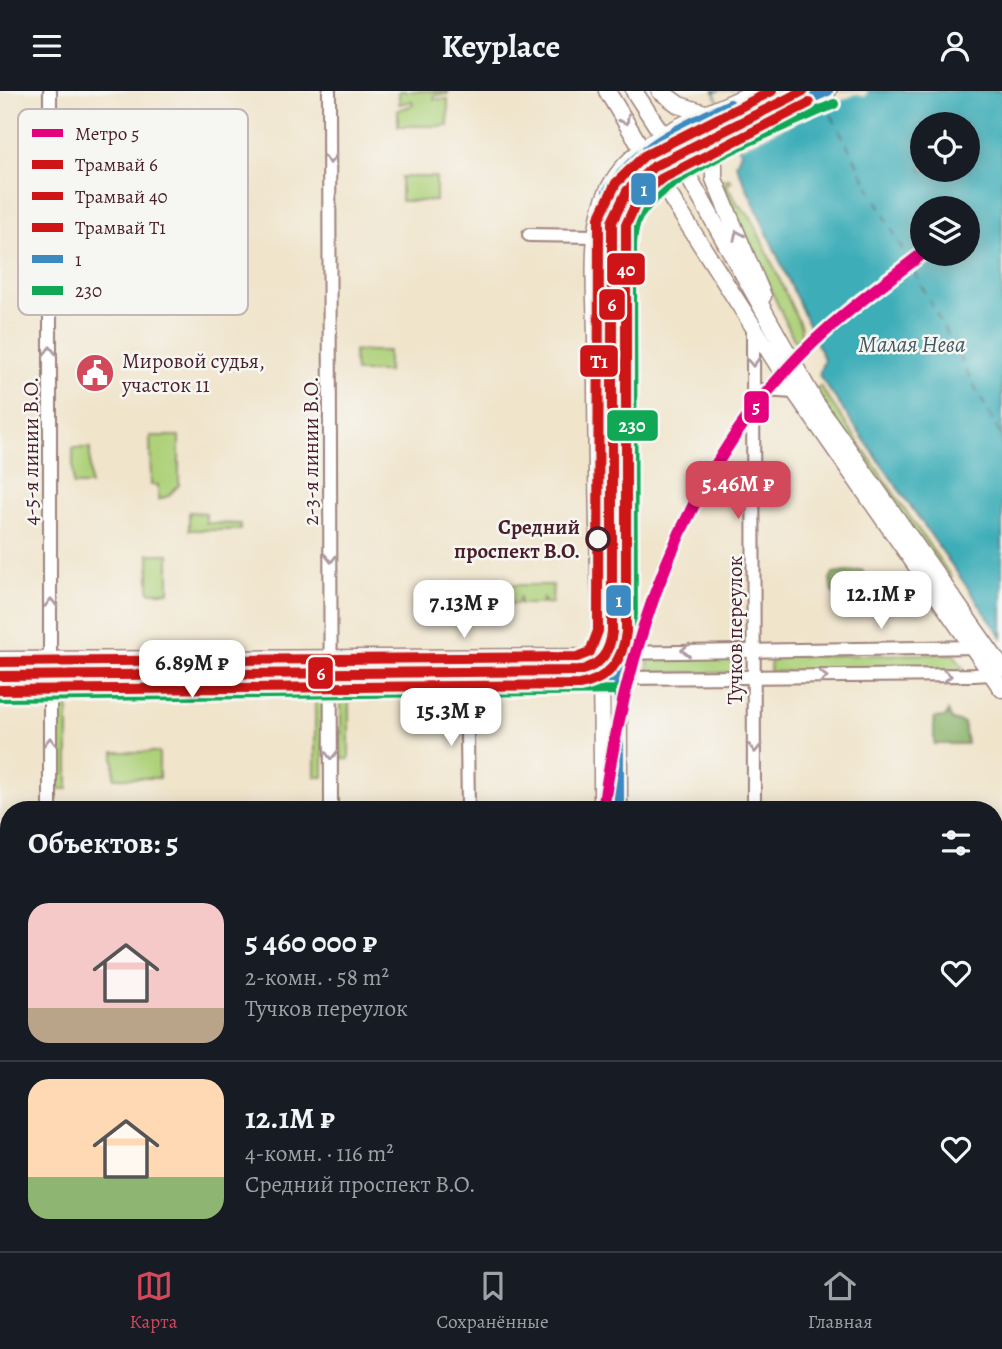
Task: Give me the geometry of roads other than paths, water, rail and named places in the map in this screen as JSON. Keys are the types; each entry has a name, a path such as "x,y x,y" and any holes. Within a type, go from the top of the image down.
{"main road":[{"path":"607,91 675,204 761,323 979,646"},
{"path":"634,91 682,165 795,392 997,669 1002,689"},
{"path":"660,91 679,105 714,111"},
{"path":"602,801 597,236 605,196 619,173 643,150 663,136 757,91"},
{"path":"619,801 618,243 624,213 636,197 682,165 728,139 828,91"},
{"path":"728,139 713,158 714,179 761,286 761,323"},
{"path":"636,197 660,195 675,204"},
{"path":"0,660 467,658 618,653"},
{"path":"0,683 619,678"}],"street":[{"name":"4-5-я линии В.О.","path":"50,91 50,109"},
{"name":"2-3-я линии В.О.","path":"329,91 331,801"},
{"path":"529,235 597,236"},
{"name":"4-5-я линии В.О.","path":"50,315 50,801"},
{"name":"Тучков переулок","path":"754,801 754,399 761,323"},
{"path":"754,399 762,390 795,392"},
{"path":"618,653 979,646"},
{"path":"467,658 468,801"},
{"path":"619,678 755,677 997,669"}],"water":[{"name":"Малая Нева","path":"714,91 1002,91 1002,637 819,375 824,359 736,164 741,152"}],"metro line":[{"name":"5","path":"604,801 626,691 642,632 687,518 716,465 750,414 804,351 853,307 910,263"}],"tram line":[{"name":"Т1","path":"0,662 577,657 590,652 598,631 599,218 616,183 644,156 772,91"},
{"name":"6","path":"0,676 579,671 593,666 606,652 612,632 612,222 627,191 653,167 803,91"},
{"name":"40","path":"0,690 579,685 606,674 621,652 626,632 626,225 638,199 661,179 809,103"}],"place":[{"name":"Мировой судья, участок 11","path":"95,373"},
{"name":"Средний проспект В.О.","path":"598,539"}]}
